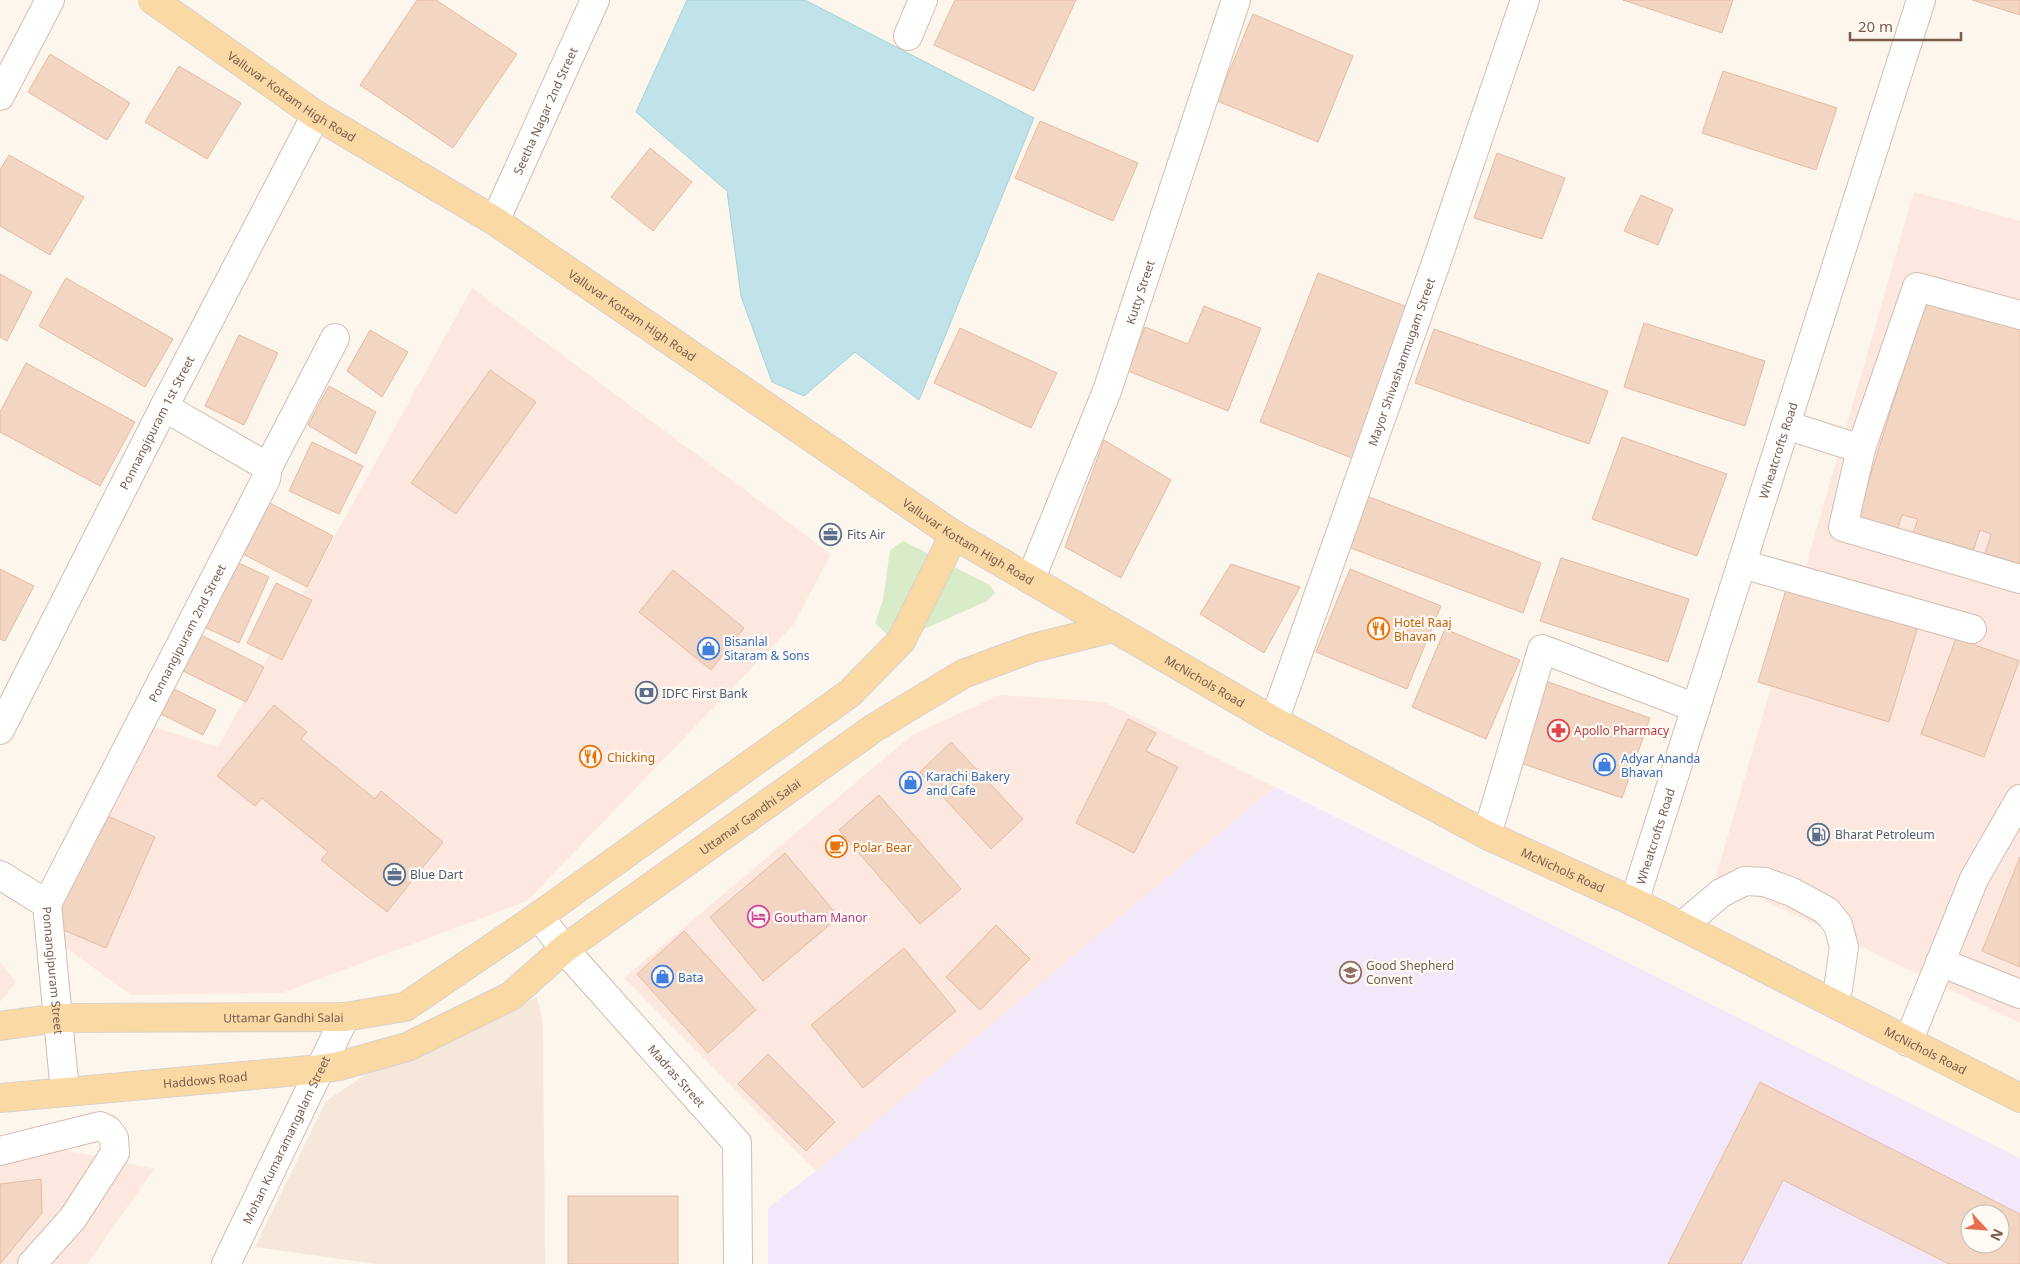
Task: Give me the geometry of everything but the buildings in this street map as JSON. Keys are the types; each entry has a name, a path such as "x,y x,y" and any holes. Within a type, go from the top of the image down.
{"main road":[{"name":"Valluvar Kottam High Road","path":"153,0 316,115 495,221 954,534 1113,628"},
{"name":"Uttamar Gandhi Salai","path":"0,1026 58,1018 345,1017 405,1007 539,916 850,692 901,641 954,534"},
{"name":"McNichols Road","path":"1113,628 1274,722 1487,835 1634,902 2020,1098"},
{"name":"Uttamar Gandhi Salai","path":"407,1047 511,996 564,949 874,728 955,679 1033,648 1113,628"},
{"name":"Haddows Road","path":"0,1098 321,1069 339,1066 407,1047"}],"street":[{"path":"0,96 50,0"},
{"name":"Seetha Nagar 2nd Street","path":"495,221 595,0"},
{"path":"908,36 923,0"},
{"name":"Kutty Street","path":"1031,578 1107,390 1236,0"},
{"name":"Mayor Shivashanmugam Street","path":"1274,722 1433,272 1525,0"},
{"name":"Wheatcrofts Road","path":"1634,902 1921,0"},
{"name":"Ponnangipuram 1st Street","path":"0,730 164,407 316,115"},
{"path":"2020,315 1917,287 1861,449 1843,527 2020,579"},
{"name":"Ponnangipuram 2nd Street","path":"47,904 266,478 268,467 336,338"},
{"path":"164,407 268,467"},
{"path":"1786,425 1861,449"},
{"path":"1742,564 1972,629"},
{"path":"1487,835 1542,650 1696,708"},
{"path":"1908,1042 1974,879 2020,799"},
{"name":"Ponnangipuram Street","path":"0,875 47,904 65,1092"},
{"path":"1682,926 1721,893 1744,880 1765,882 1792,892 1827,911 1838,925 1844,947 1838,989 1833,1003"},
{"name":"Madras Street","path":"539,916 564,949 737,1143 738,1264"},
{"path":"1940,962 2020,994"},
{"name":"Mohan Kumaramangalam Street","path":"226,1264 345,1017"},
{"path":"0,1151 100,1126 108,1130 114,1138 115,1153 78,1210 32,1264"}],"shaded area":[{"path":"1914,192 2020,221 2020,1023 1716,877"},
{"path":"472,288 831,554 794,624 527,901 282,993 131,995 44,932 137,722 218,747"},
{"path":"1000,695 1104,702 1275,787 816,1171 624,978 912,735"},
{"name":"Good Shepherd Convent","path":"1275,787 2020,1158 2020,1264 768,1264 768,1208 816,1171"},
{"path":"0,962 16,982 0,1002"},
{"path":"537,997 543,1023 545,1264 376,1264 255,1247 326,1101 380,1065 454,1040"},
{"path":"0,1136 154,1169 87,1264 0,1264"}],"green space":[{"path":"903,541 990,585 995,593 987,601 895,642 875,623 883,600 890,550"}],"water":[{"path":"687,0 805,0 1034,118 919,400 855,352 804,396 772,382 741,296 727,191 636,112"}],"place":[{"name":"Fits Air","path":"831,534"},
{"name":"Hotel Raaj Bhavan","path":"1378,629"},
{"name":"Bisanlal Sitaram & Sons","path":"708,648"},
{"name":"IDFC First Bank","path":"646,693"},
{"name":"Apollo Pharmacy","path":"1558,730"},
{"name":"Chicking","path":"591,757"},
{"name":"Adyar Ananda Bhavan","path":"1605,765"},
{"name":"Karachi Bakery and Cafe","path":"910,783"},
{"name":"Bharat Petroleum","path":"1819,834"},
{"name":"Polar Bear","path":"837,847"},
{"name":"Blue Dart","path":"394,874"},
{"name":"Goutham Manor","path":"758,917"},
{"name":"Good Shepherd Convent","path":"1350,972"},
{"name":"Bata","path":"662,977"}]}
